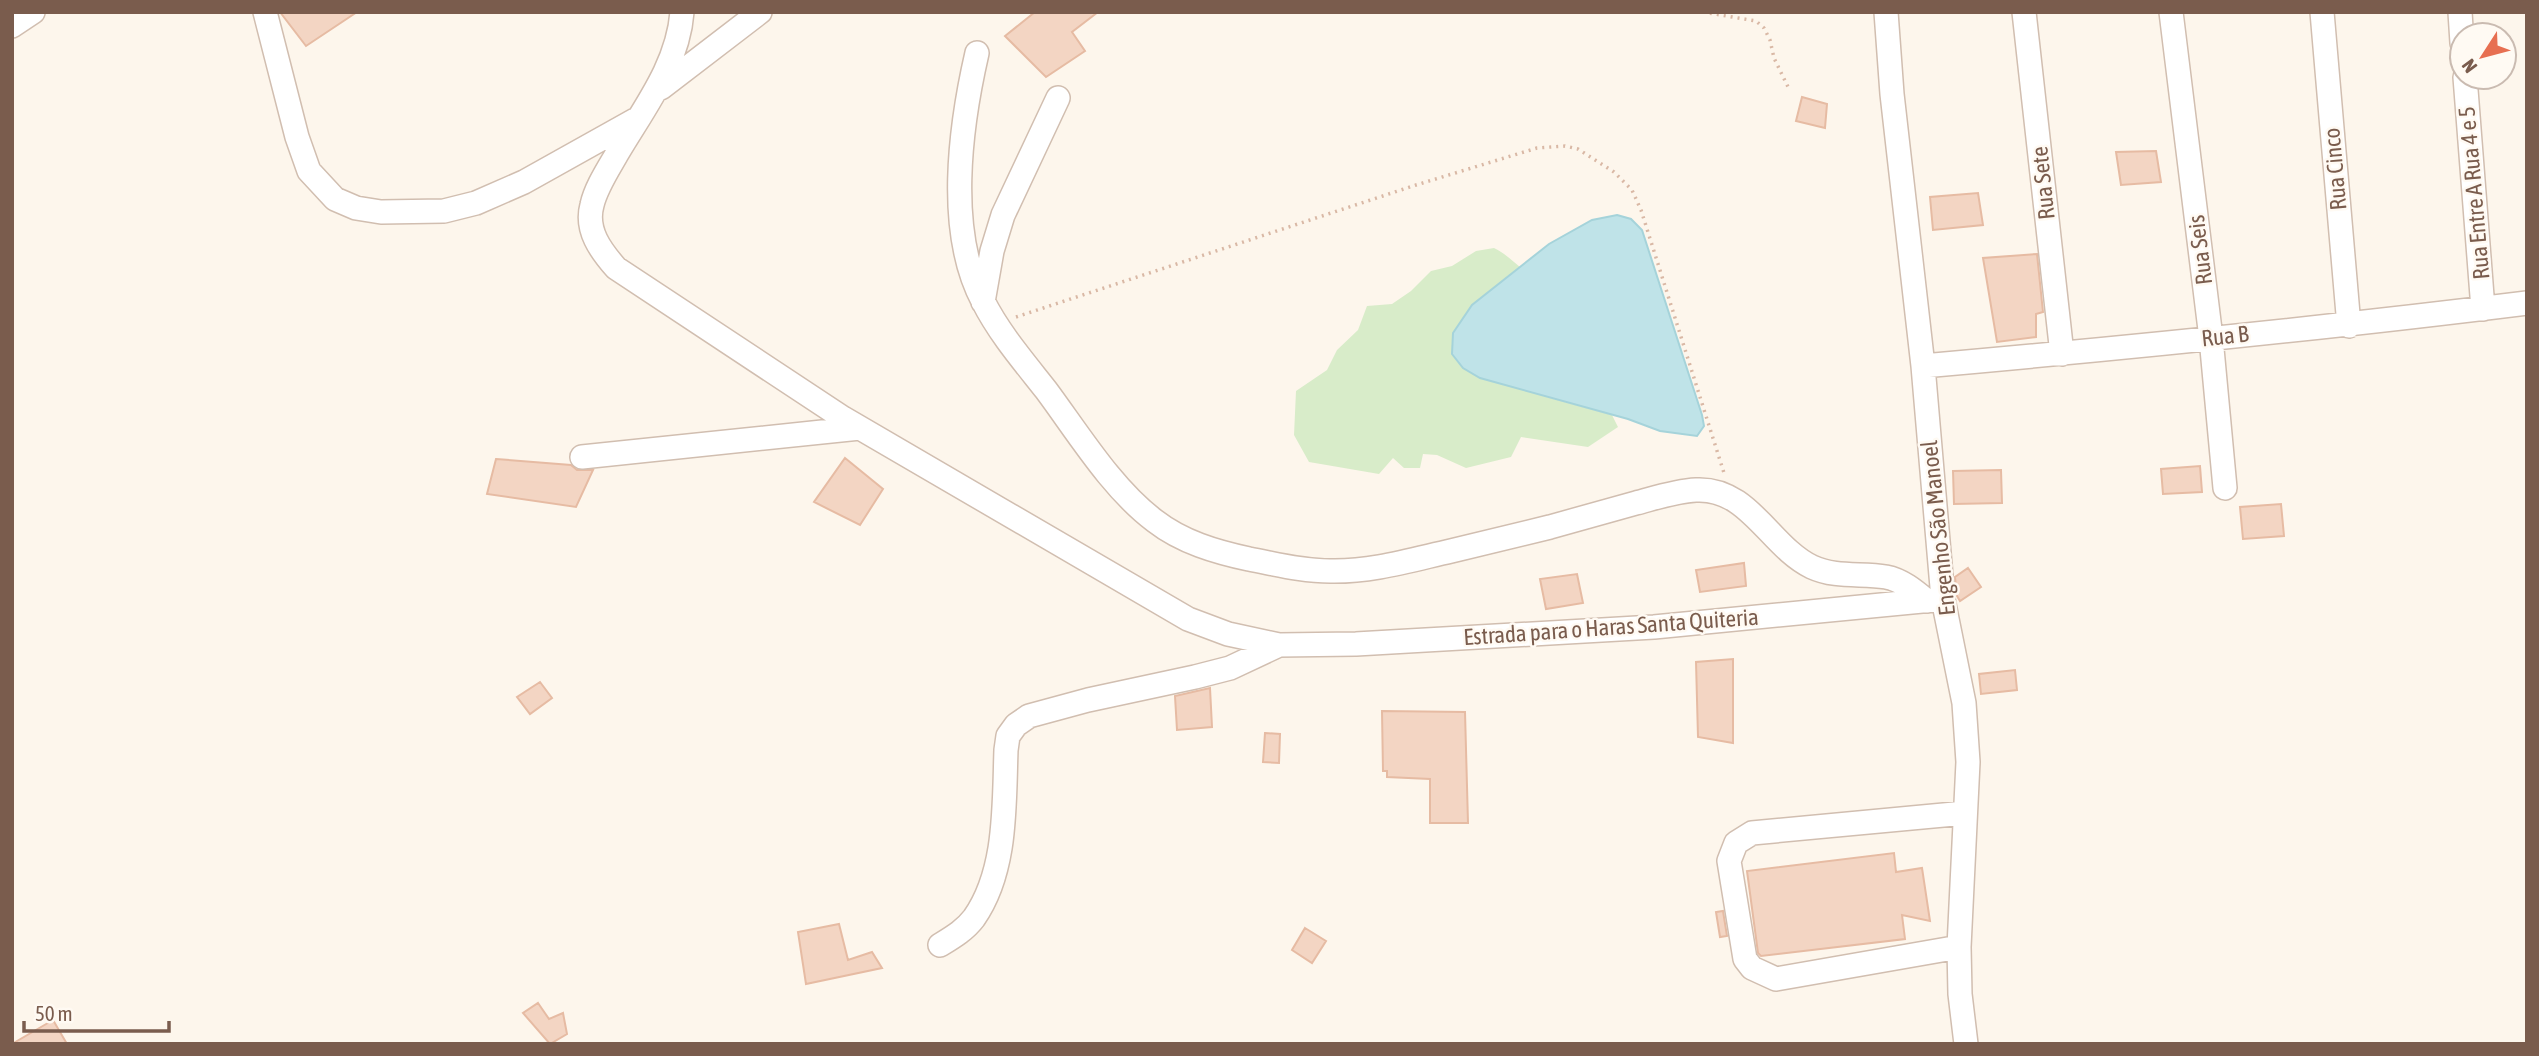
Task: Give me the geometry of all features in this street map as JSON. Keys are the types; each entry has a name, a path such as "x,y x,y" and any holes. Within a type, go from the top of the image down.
{"street":[{"path":"12,26 33,12"},
{"path":"265,12 297,138 309,171 335,199 356,208 381,212 444,211 476,203 524,182 638,119"},
{"path":"682,12 680,34 667,71 610,165 591,206 592,228 600,249 616,268 860,428 1188,620 1228,634 1279,645"},
{"path":"653,94 760,12"},
{"name":"Engenho São Manoel","path":"1886,12 1890,81 1923,366 1935,600 1964,703 1968,762 1959,947 1960,994 1966,1044"},
{"name":"Rua Sete","path":"2024,12 2062,354"},
{"name":"Rua Seis","path":"2171,12 2211,338 2225,488"},
{"name":"Rua Cinco","path":"2322,12 2349,326"},
{"path":"977,53 963,124 960,184 964,245 969,269 983,302 1124,492 1154,521 1184,539 1225,554 1303,570 1370,569 1698,489 1732,498 1749,511 1793,555 1813,567 1842,575 1886,577 1935,600"},
{"name":"Rua Entre A Rua 4 e 5","path":"2466,91 2483,309"},
{"path":"983,302 992,251 1003,215 1058,98"},
{"name":"Rua B","path":"1923,366 2301,328 2349,326 2527,303"},
{"path":"582,457 860,428"},
{"name":"Estrada para o Haras Santa Quiteria","path":"1279,645 1356,644 1654,627 1935,600"},
{"path":"940,945 960,933 973,920 985,900 1000,851 1006,750 1008,736 1016,725 1029,716 1088,700 1230,668 1279,645"},
{"path":"1959,947 1776,979 1752,968 1745,959 1729,861 1736,843 1752,833 1965,813"}],"path":[{"path":"1703,12 1756,21 1764,28 1774,58 1789,89"},
{"path":"997,323 1416,185 1537,148 1565,146 1578,149 1614,172 1632,190 1641,209 1732,498"}],"green space":[{"path":"1494,248 1533,276 1547,397 1612,415 1618,427 1588,447 1521,437 1511,457 1466,468 1437,455 1423,454 1420,468 1404,468 1393,458 1379,474 1309,462 1294,435 1296,391 1327,370 1337,350 1358,330 1367,306 1392,304 1411,291 1431,271 1452,266 1476,251"}],"water":[{"path":"1617,215 1631,219 1642,230 1702,415 1704,426 1697,436 1660,431 1628,419 1480,378 1463,368 1452,354 1453,333 1472,305 1549,244 1592,220"}],"building":[{"path":"280,12 357,12 306,46"},
{"path":"1035,12 1098,12 1072,32 1085,51 1046,77 1005,36"},
{"path":"1802,97 1827,104 1825,128 1796,121"},
{"path":"2156,151 2161,182 2121,185 2116,152"},
{"path":"1978,193 1983,225 1933,230 1930,197"},
{"path":"2037,254 2043,312 2036,314 2036,337 1997,342 1983,258"},
{"path":"845,458 883,489 860,525 814,502"},
{"path":"496,459 571,465 577,470 593,470 576,507 487,494"},
{"path":"2200,466 2202,492 2163,494 2161,469"},
{"path":"2001,470 2002,503 1954,504 1953,471"},
{"path":"2281,504 2284,536 2243,539 2240,507"},
{"path":"1744,563 1746,586 1700,592 1696,570"},
{"path":"1968,568 1981,587 1960,601 1955,577"},
{"path":"1577,574 1583,603 1546,609 1540,579"},
{"path":"1733,659 1733,743 1698,737 1696,662"},
{"path":"2015,670 2017,690 1981,694 1979,674"},
{"path":"540,682 552,698 530,714 517,697"},
{"path":"1210,688 1212,727 1177,730 1175,696"},
{"path":"1382,711 1465,712 1468,823 1430,823 1430,779 1387,777 1387,771 1383,771"},
{"path":"1265,733 1280,734 1279,763 1263,762"},
{"path":"1894,853 1896,872 1922,868 1930,921 1902,915 1905,939 1761,956 1758,953 1747,871"},
{"path":"1723,911 1727,936 1720,937 1716,912"},
{"path":"839,924 848,960 872,952 882,968 806,984 798,932"},
{"path":"1305,928 1326,941 1312,963 1292,950"},
{"path":"538,1003 549,1019 563,1013 567,1034 550,1044 523,1013"},
{"path":"53,1020 67,1044 12,1044"}]}
